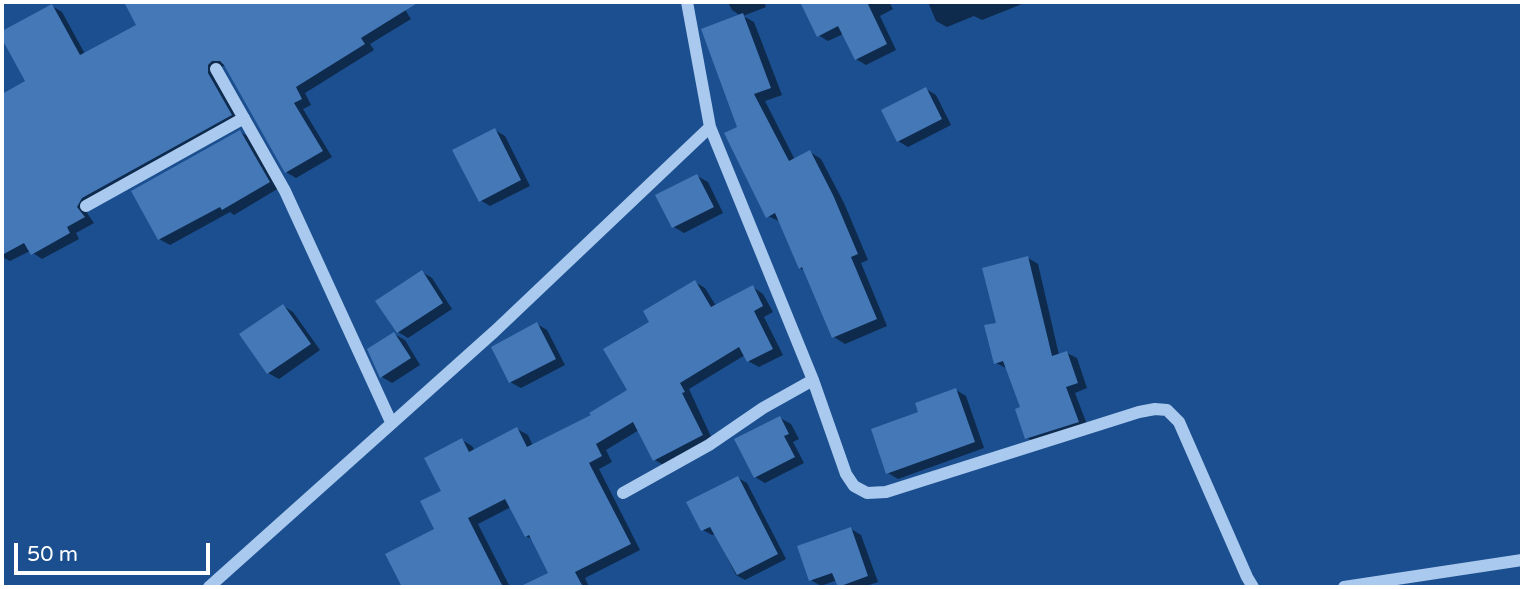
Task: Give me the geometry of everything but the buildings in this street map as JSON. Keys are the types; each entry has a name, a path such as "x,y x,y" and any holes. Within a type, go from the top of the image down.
{"street":[{"path":"688,2 710,127 813,380 850,482 858,489 875,494 1007,456 1139,412 1167,410 1179,422 1247,577 1254,587"},
{"path":"216,69 285,191 391,422"},
{"path":"86,206 244,118"},
{"path":"209,587 495,331 710,127"},
{"path":"623,493 702,449 763,408 813,380"},
{"path":"1344,587 1522,560"}]}
